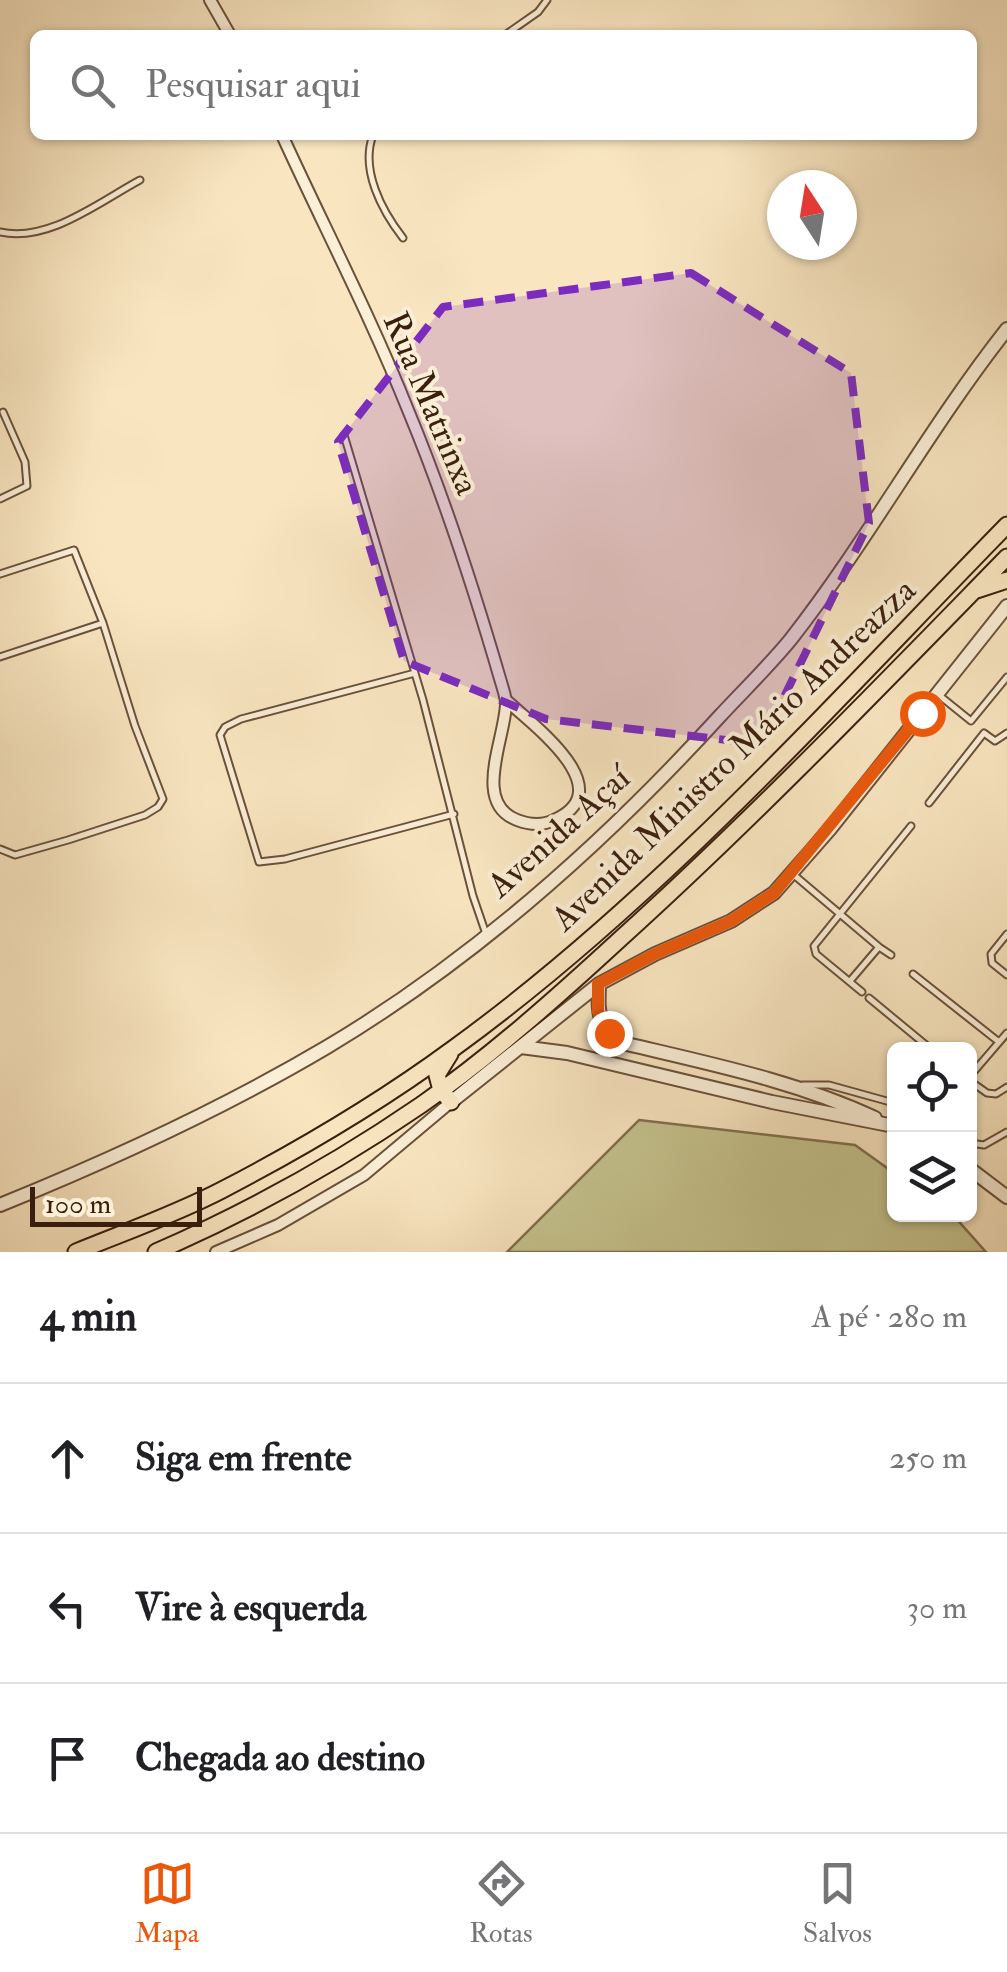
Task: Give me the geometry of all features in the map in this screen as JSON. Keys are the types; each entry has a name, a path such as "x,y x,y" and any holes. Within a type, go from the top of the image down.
{"main road":[{"name":"Avenida Ministro Mário Andreazza","path":"76,1252 220,1191 320,1135 454,1049 603,929 731,807 1007,525"},
{"name":"Avenida Ministro Mário Andreazza","path":"156,1252 321,1168 446,1096 717,851 1007,557"},
{"path":"974,592 1007,580"},
{"path":"446,1096 438,1074 454,1049"}],"street":[{"path":"210,0 227,30"},
{"name":"Rua Matrinxa","path":"284,140 419,436 463,552 506,701 493,786 497,804 506,815 519,821 532,825 551,822 574,805 578,790 573,766 563,752 506,701"},
{"name":"Avenida Açaí","path":"4,1199 235,1096 328,1046 429,978 584,854 683,756 788,642 854,554 1007,328"},
{"name":"Avenida Ministro Mário Andreazza","path":"446,1096 521,1047 598,984 753,909 791,873 1007,606"},
{"path":"598,984 602,1025 626,1044 778,1080 832,1098 887,1124"},
{"path":"615,1065 626,1044"},
{"path":"521,1047 887,1126"},
{"path":"772,1102 778,1080"},
{"path":"216,1252 278,1225 364,1175 446,1096"},
{"path":"977,1174 1007,1197"}],"lane":[{"path":"512,30 538,12 547,0"},
{"path":"372,140 369,159 376,194 403,238"},
{"path":"0,232 19,236 40,232 140,180"},
{"path":"0,499 27,486 25,462 3,412"},
{"path":"344,435 415,673 472,896 486,934"},
{"path":"0,574 74,550 104,623 135,726 163,800 144,815 68,840 15,855 0,849"},
{"path":"0,657 104,623"},
{"path":"415,673 242,719 225,727 220,735 259,862 276,861 454,814"},
{"path":"972,721 1007,677"},
{"path":"937,694 995,740 1007,732"},
{"path":"928,803 984,733"},
{"path":"862,992 814,950 816,942 910,826"},
{"path":"791,873 891,956"},
{"path":"1007,934 991,954 992,963 1007,975"},
{"path":"850,981 879,947"},
{"path":"913,974 999,1042"},
{"path":"869,998 922,1042"},
{"path":"977,1069 1007,1032"},
{"path":"796,1086 829,1085 887,1102"},
{"path":"977,1085 987,1094 1007,1087"},
{"path":"977,1143 984,1144 1007,1132"}],"highlighted area":[{"path":"691,273 851,373 869,523 761,744 546,719 404,661 338,442 443,307"}],"shaded area":[{"path":"639,1120 855,1145 887,1168 887,1222 959,1222 986,1252 507,1252"}],"route":[{"path":"609,1033 598,1012 598,984 731,921 774,893 922,713"}]}
